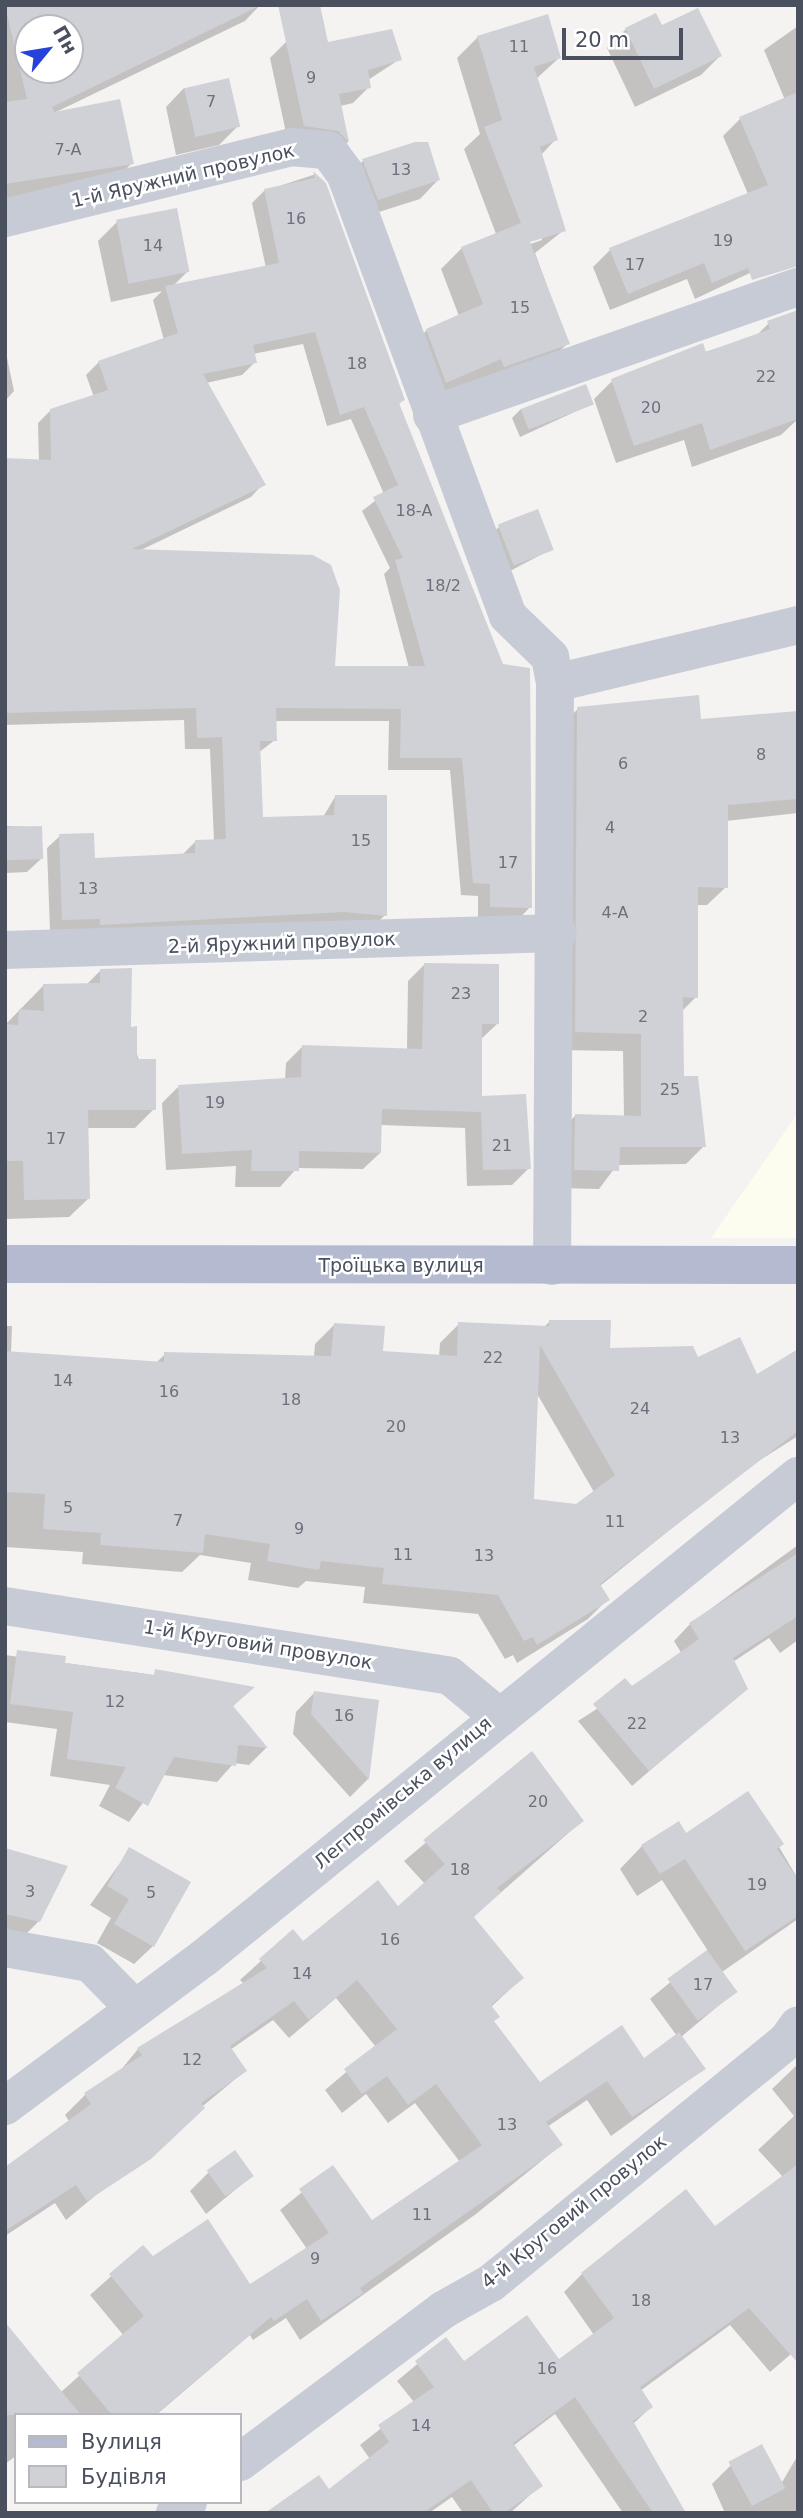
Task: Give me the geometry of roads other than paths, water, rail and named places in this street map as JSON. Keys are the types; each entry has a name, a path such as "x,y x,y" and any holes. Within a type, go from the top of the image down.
{"main road":[{"name":"Троїцька вулиця","path":"5,1264 798,1265"}],"street":[{"name":"1-й Яружний провулок","path":"5,218 291,147 328,150 345,173 432,415 484,537 508,616 550,657 555,683"},
{"path":"432,415 798,287"},
{"path":"552,1266 558,933 555,683 798,625"},
{"name":"2-й Яружний провулок","path":"5,950 558,933"},
{"name":"Легпромівська вулиця","path":"5,2106 135,2009 497,1715 798,1476"},
{"name":"1-й Круговий провулок","path":"5,1605 450,1676 497,1715"},
{"path":"5,1948 90,1963 135,2009"},
{"name":"4-й Круговий провулок","path":"242,2461 443,2311 491,2283 787,2041 798,2025"}]}
